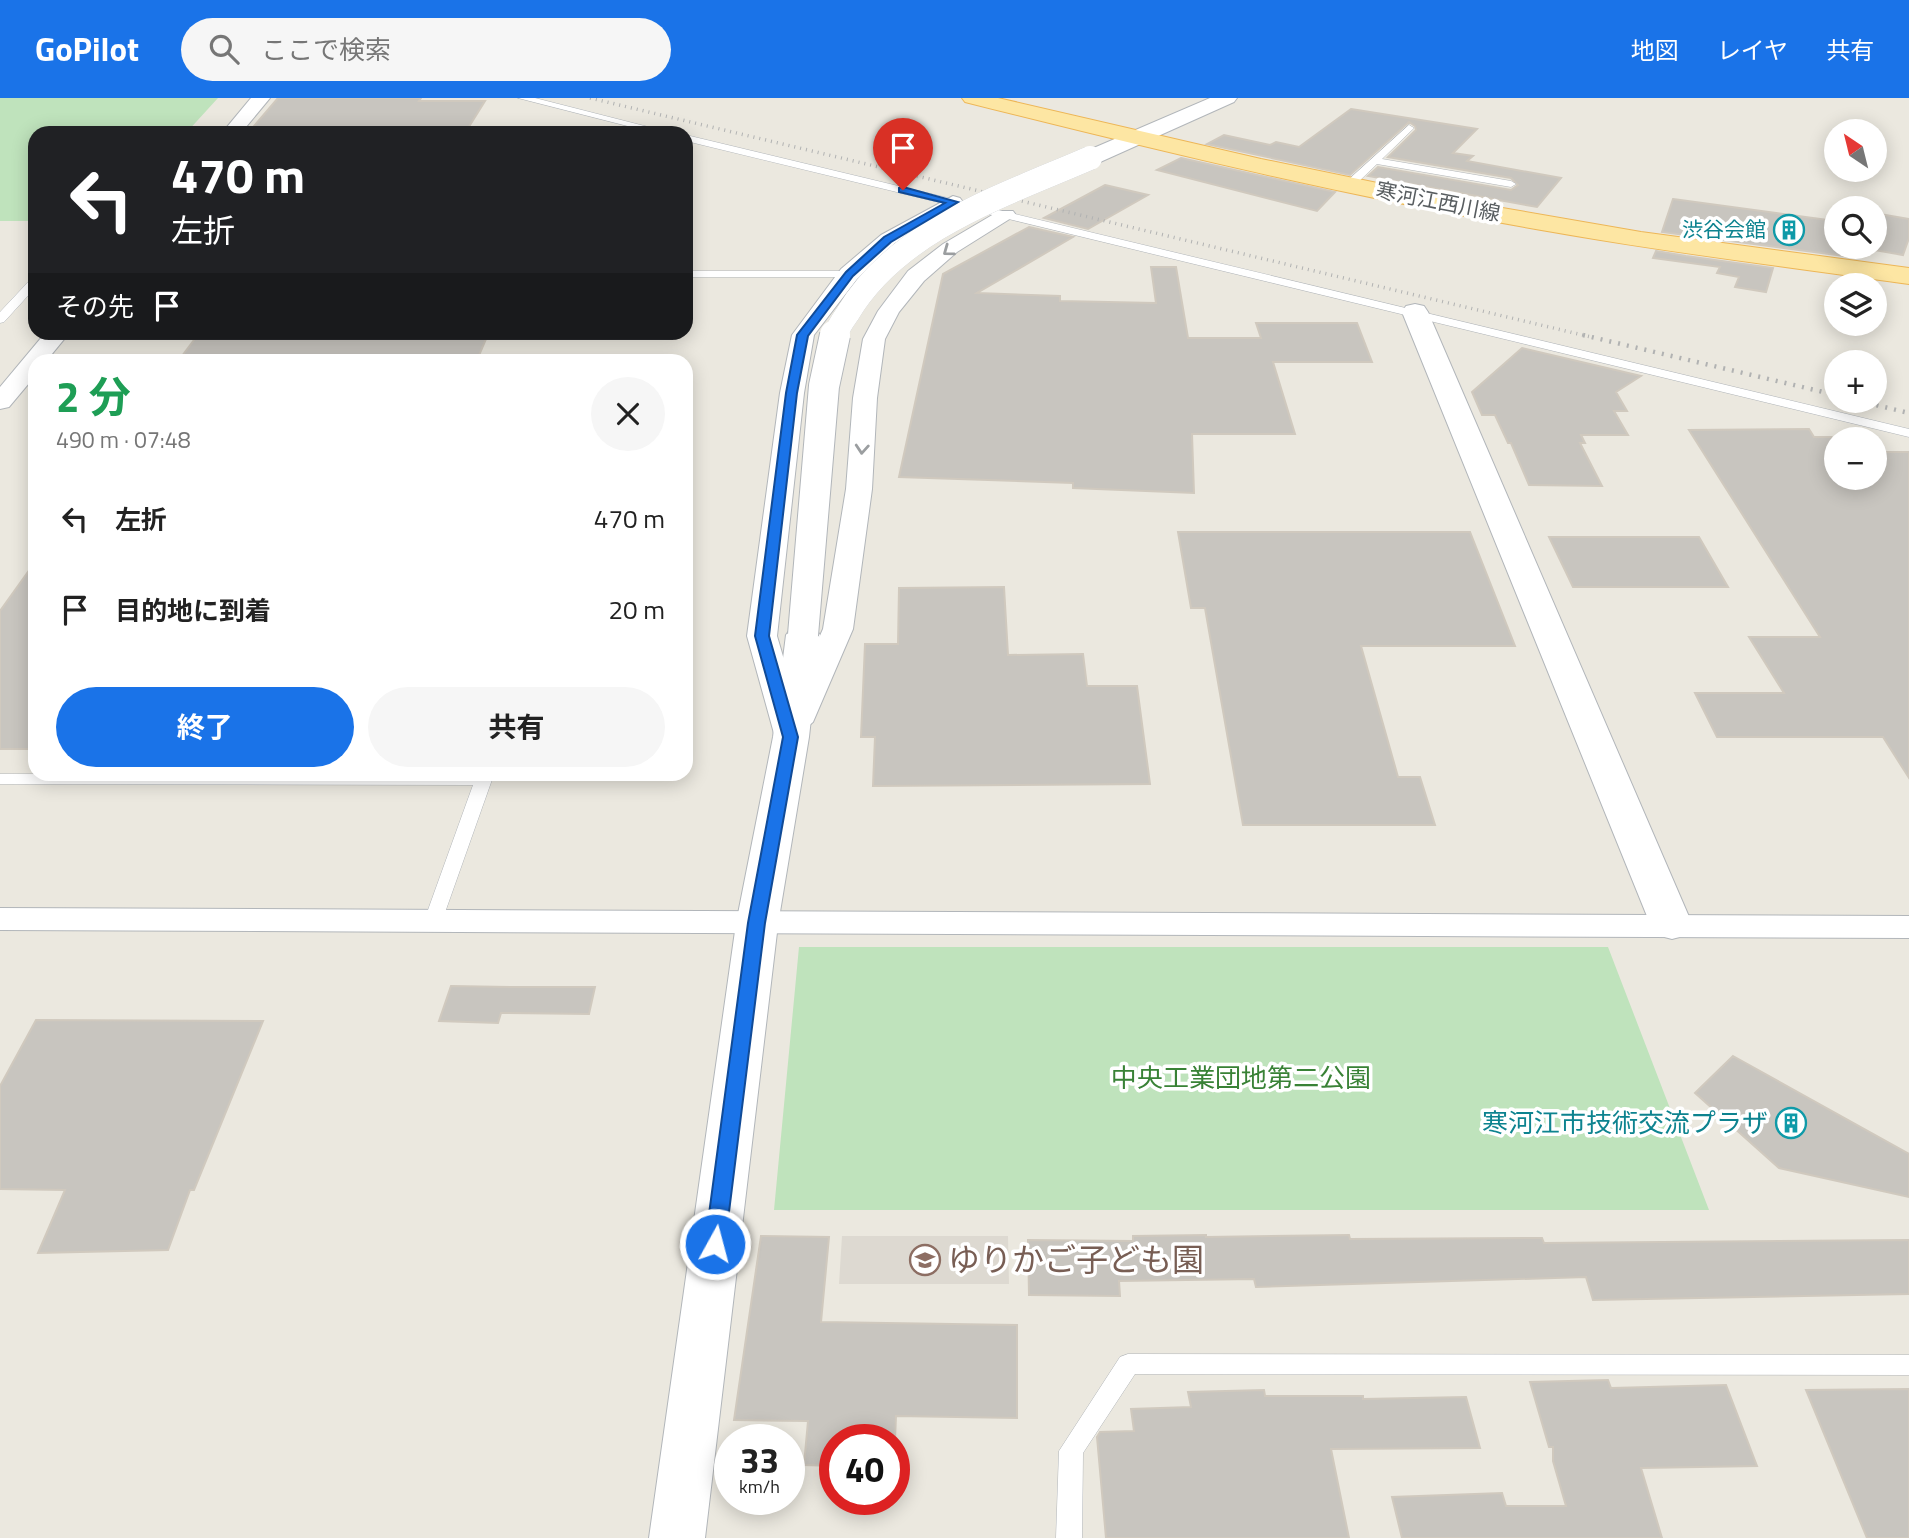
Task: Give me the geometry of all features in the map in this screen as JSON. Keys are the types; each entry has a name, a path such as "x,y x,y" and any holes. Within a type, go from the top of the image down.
{"main road":[{"name":"寒河江西川線","path":"972,98 1132,138 1553,225 1909,276"}],"street":[{"path":"237,126 261,98"},
{"path":"677,1538 757,923 790,737 803,635 824,386 836,332 849,310 887,265 931,234 965,214 1227,98"},
{"path":"790,737 762,636 792,393 803,335 849,274 888,239 953,202"},
{"path":"790,737 838,629 859,489 865,398 874,340 889,311 916,276 950,248 1006,215"},
{"path":"1415,312 1672,926"},
{"path":"41,354 52,340"},
{"path":"0,402 28,369"},
{"path":"0,919 1909,927"}],"lane":[{"path":"523,98 638,126"},
{"path":"1350,184 1409,128"},
{"path":"693,140 1909,433"},
{"path":"1375,161 1511,184"},
{"path":"693,274 849,274"},
{"path":"0,319 28,289"},
{"path":"0,779 28,779"},
{"path":"433,922 483,781"},
{"path":"1069,1538 1070,1451 1128,1364 1909,1365"}],"shaded area":[{"name":"ゆりかご子ども園","path":"842,1236 1008,1236 1009,1284 839,1284"}],"green space":[{"path":"0,98 218,98 192,126 28,126 28,221 0,221"},
{"name":"中央工業団地第二公園","path":"799,947 1608,947 1709,1210 774,1210"}],"building":[{"path":"278,98 485,101 469,126 254,126"},
{"path":"1351,109 1477,129 1453,153 1473,156 1467,161 1561,178 1537,207 1368,176 1378,167 1511,190 1518,185 1511,178 1388,157 1416,130 1409,122 1350,175 1207,144 1224,135 1270,145 1276,142 1299,147"},
{"path":"1181,158 1335,192 1317,211 1157,170"},
{"path":"1105,185 1148,195 1088,229 1044,218"},
{"path":"1673,199 1824,219 1824,253 1662,232"},
{"path":"1887,215 1909,219 1909,238 1903,255 1887,252"},
{"path":"1029,227 1073,237 977,293 1060,296 1060,301 1156,303 1151,267 1176,267 1188,338 1261,338 1256,323 1357,323 1372,362 1273,362 1295,434 1192,434 1194,493 1073,488 1073,483 899,477 943,274"},
{"path":"1656,251 1773,268 1766,292 1735,287 1739,277 1717,273 1720,267 1653,258"},
{"path":"194,340 486,340 480,354 184,354"},
{"path":"1522,348 1641,376 1616,392 1627,411 1614,411 1628,435 1581,435 1585,443 1580,443 1602,486 1529,485 1511,443 1508,443 1495,415 1482,415 1472,392"},
{"path":"1809,429 1814,437 1824,437 1824,490 1887,490 1887,452 1909,452 1909,778 1883,737 1717,737 1695,693 1784,693 1749,637 1820,637 1689,430"},
{"path":"1178,532 1470,532 1515,646 1361,646 1398,777 1420,777 1435,825 1243,825 1205,608 1191,608"},
{"path":"1549,537 1699,537 1728,587 1573,587"},
{"path":"28,572 28,749 0,749 0,611"},
{"path":"1004,587 1008,655 1083,654 1087,686 1137,686 1150,784 873,786 875,737 861,737 865,644 898,644 899,588"},
{"path":"451,986 595,987 589,1014 501,1013 498,1023 439,1021"},
{"path":"36,1020 263,1021 194,1190 190,1190 168,1250 38,1253 65,1190 0,1189 0,1086"},
{"name":"寒河江市技術交流プラザ","path":"1733,1056 1909,1154 1909,1197 1779,1168 1695,1093"},
{"path":"1349,1235 1350,1239 1542,1238 1544,1243 1909,1240 1909,1294 1593,1300 1586,1277 1256,1287 1254,1279 1119,1281 1120,1296 1029,1295 1028,1240 1133,1241 1133,1236"},
{"path":"761,1236 829,1237 821,1322 1017,1325 1017,1418 896,1416 896,1424 819,1424 819,1465 805,1465 808,1421 734,1420"},
{"path":"1608,1380 1611,1388 1726,1385 1757,1466 1641,1468 1662,1538 1402,1538 1392,1497 1502,1493 1506,1506 1566,1506 1553,1461 1553,1447 1549,1447 1530,1382"},
{"path":"1909,1389 1909,1538 1867,1538 1806,1390"},
{"path":"1264,1390 1265,1396 1363,1396 1363,1399 1466,1397 1480,1448 1331,1449 1349,1538 1106,1538 1097,1437 1100,1432 1134,1431 1131,1409 1191,1407 1188,1392"}],"railway":[{"path":"590,98 1591,337"},
{"path":"1583,335 1824,392"},
{"path":"1887,408 1909,413"}],"place":[{"name":"渋谷会館","path":"1789,230"},
{"name":"寒河江市技術交流プラザ","path":"1791,1123"},
{"name":"ゆりかご子ども園","path":"925,1260"}],"route":[{"path":"715,1244 757,923 790,737 762,636 792,393 803,335 849,274 888,239 953,202 903,190"}]}
